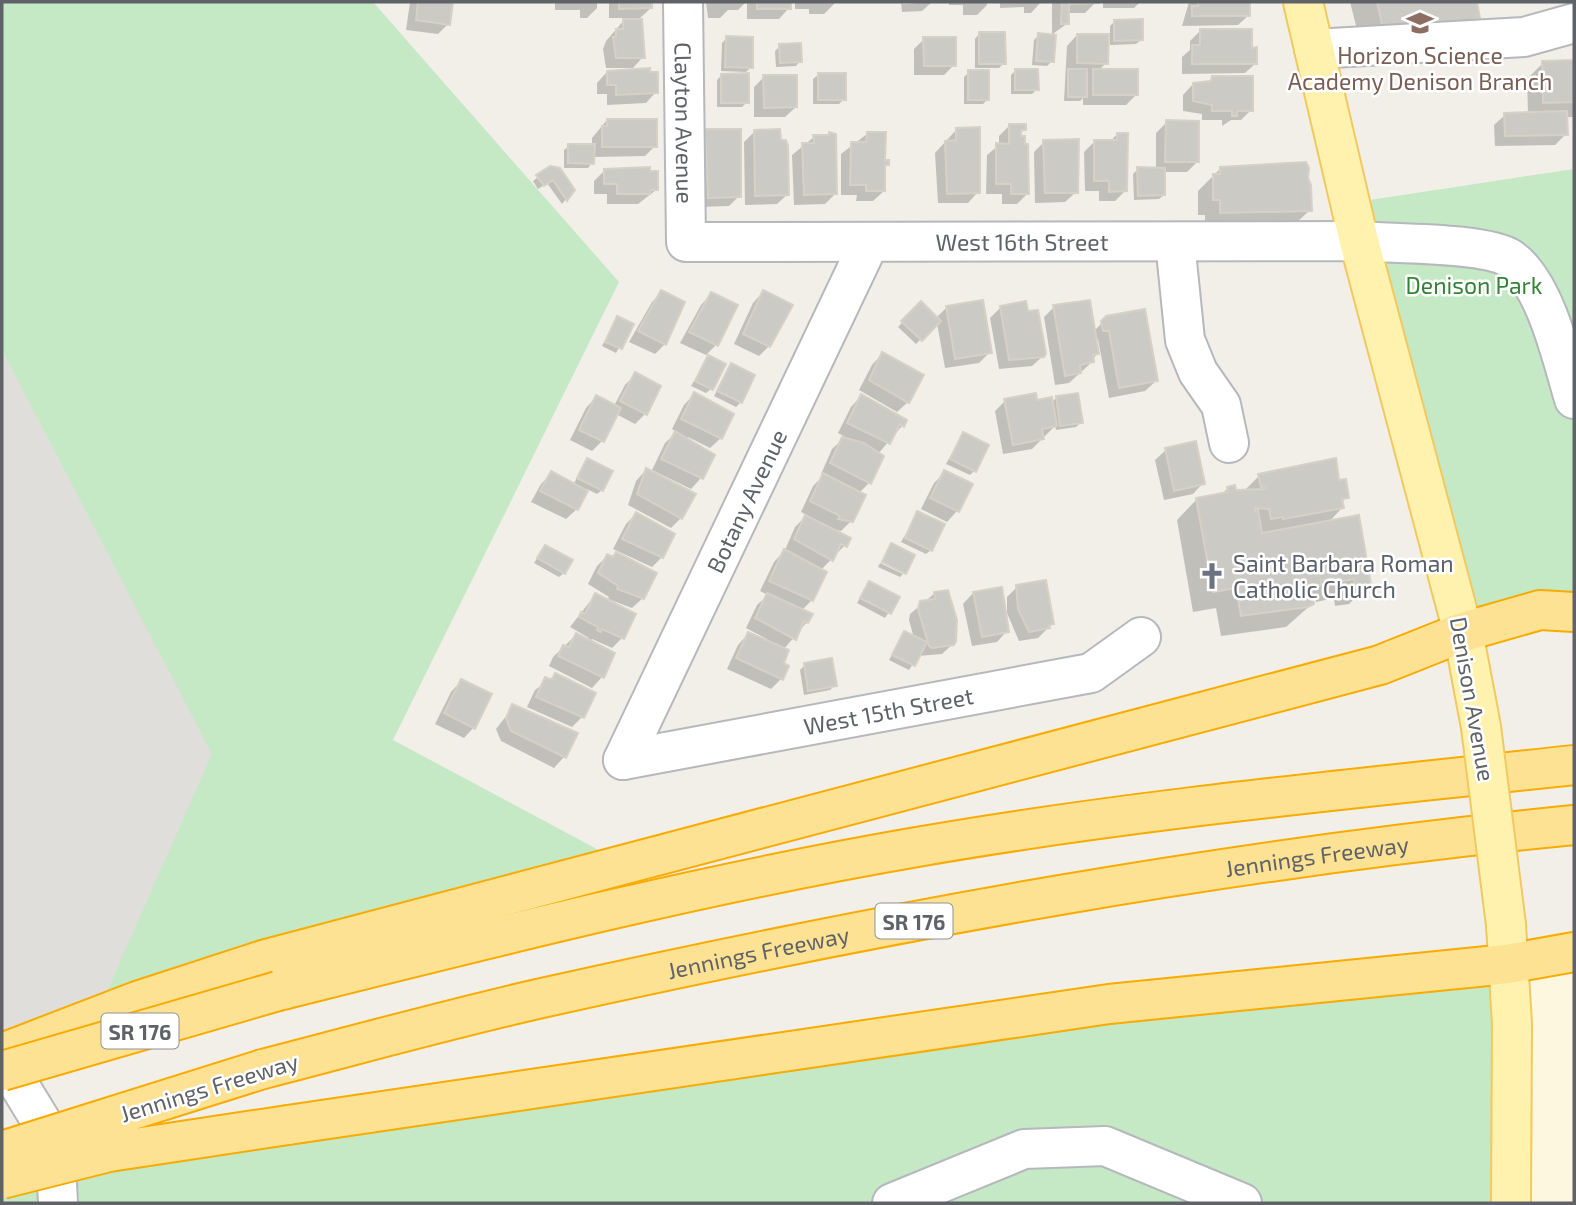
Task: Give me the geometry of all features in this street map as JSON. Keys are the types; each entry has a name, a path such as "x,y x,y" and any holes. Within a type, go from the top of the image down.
{"highway":[{"path":"2,1054 127,1005 272,975 1380,665 1463,632 1540,610 1574,612"},
{"name":"SR 176","path":"2,1071 272,975 548,923 918,847 1185,807 1574,765"},
{"name":"Jennings Freeway","path":"2,1151 263,1069 540,998 987,908 1405,842 1574,825"},
{"path":"2,1179 109,1152 1109,1004 1507,964 1574,952"}],"main road":[{"name":"Denison Avenue","path":"1303,2 1359,241 1463,632 1481,727 1506,925 1512,1024 1511,1203"}],"street":[{"name":"Clayton Avenue","path":"684,2 686,242"},
{"path":"1314,49 1547,23"},
{"name":"West 16th Street","path":"686,242 1359,241"},
{"path":"1359,241 1466,246 1511,259 1534,287 1551,326 1574,399"},
{"path":"1175,242 1185,340 1198,372 1221,405 1229,443"},
{"name":"Botany Avenue","path":"623,760 869,243"},
{"name":"West 15th Street","path":"623,760 1091,673 1142,637"},
{"path":"2,1054 55,1144 58,1203"},
{"path":"892,1203 1024,1149 1105,1146 1242,1203"}],"shaded area":[{"path":"2,350 213,754 96,1016 2,1050"},
{"path":"1574,952 1574,1203 1511,1203 1507,964"}],"green space":[{"path":"2,2 373,2 619,282 393,740 623,863 96,1016 212,754 2,350"},
{"name":"Denison Park","path":"1574,169 1574,612 1463,632 1350,203"},
{"path":"1507,964 1511,1203 2,1203 2,1179"}],"building":[{"path":"418,2 453,2 450,25 416,20"},
{"path":"619,2 652,2 652,8 619,9"},
{"path":"757,2 791,2 791,9 757,9"},
{"path":"1062,2 1098,3 1069,4 1069,24 1061,24"},
{"path":"1198,2 1250,2 1250,16 1192,16 1192,6 1198,6"},
{"name":"Horizon Science Academy Denison Branch","path":"1377,2 1477,2 1480,18 1385,38"},
{"path":"623,19 642,19 645,58 616,58 613,37 616,37 616,29 623,29"},
{"path":"1143,19 1143,40 1114,41 1114,20"},
{"path":"1200,29 1252,29 1252,48 1257,47 1257,64 1192,64 1192,45 1200,45"},
{"path":"979,32 1005,32 1006,64 979,64"},
{"path":"1038,33 1056,35 1054,62 1036,61"},
{"path":"1077,34 1109,34 1108,64 1077,63"},
{"path":"726,36 753,37 753,68 725,67"},
{"path":"923,37 956,37 956,66 924,66"},
{"path":"801,43 802,62 780,63 779,44"},
{"path":"1574,60 1574,102 1543,103 1542,61"},
{"path":"650,68 650,72 658,72 658,93 616,95 616,85 607,85 607,71"},
{"path":"1015,69 1038,69 1039,90 1015,90"},
{"path":"1068,69 1087,69 1087,97 1068,97"},
{"path":"1093,69 1138,69 1138,95 1093,95"},
{"path":"968,70 989,70 989,100 968,100"},
{"path":"749,73 749,103 721,103 721,74"},
{"path":"818,73 846,73 846,100 818,100"},
{"path":"763,75 797,75 797,107 764,108"},
{"path":"1212,76 1253,76 1253,111 1237,111 1237,116 1232,116 1232,111 1212,111 1212,105 1193,101 1193,83 1211,81"},
{"path":"1567,111 1568,135 1505,136 1504,113"},
{"path":"607,119 657,119 657,147 602,147 602,126 607,126"},
{"path":"1166,120 1199,121 1199,162 1165,162"},
{"path":"1009,124 1026,124 1026,130 1021,130 1021,136 1025,136 1025,144 1028,144 1029,194 1011,194 1011,184 996,184 996,143 1009,144"},
{"path":"980,127 980,193 947,194 945,141 956,140 956,128"},
{"path":"705,129 741,129 741,197 708,198"},
{"path":"780,129 781,140 786,140 788,146 789,195 755,196 754,130"},
{"path":"829,132 836,134 837,194 804,195 802,143 814,143 813,135 829,135"},
{"path":"867,132 886,132 885,160 889,160 889,165 885,165 885,191 866,191 866,185 850,185 851,142 866,142"},
{"path":"1117,133 1128,133 1127,191 1109,192 1109,181 1094,181 1094,140 1117,140"},
{"path":"1079,139 1078,193 1045,193 1043,140"},
{"path":"568,144 595,144 594,164 568,163"},
{"path":"1306,162 1309,168 1312,211 1220,213 1220,200 1213,200 1213,174 1220,174 1220,167"},
{"path":"550,166 560,168 575,190 567,201 553,180 544,186 536,175"},
{"path":"650,167 650,171 658,171 658,190 650,190 650,194 617,194 617,184 604,184 604,169"},
{"path":"1137,167 1165,168 1165,195 1138,196"},
{"path":"661,290 685,302 666,345 638,331"},
{"path":"763,290 793,305 770,347 743,334"},
{"path":"711,292 738,305 718,346 689,332"},
{"path":"983,300 992,353 955,359 946,306"},
{"path":"1090,300 1099,354 1093,355 1094,362 1080,365 1081,373 1065,376 1053,305"},
{"path":"921,301 941,321 922,341 901,321"},
{"path":"1026,301 1028,311 1038,310 1046,353 1044,357 1009,360 1000,306"},
{"path":"1145,309 1158,381 1119,388 1109,331 1103,331 1101,321 1106,316"},
{"path":"617,316 634,324 622,349 605,342"},
{"path":"882,352 924,375 909,403 869,380"},
{"path":"708,355 726,364 713,390 695,381"},
{"path":"731,363 755,375 742,403 717,391"},
{"path":"635,372 661,386 647,415 620,401"},
{"path":"694,392 734,414 722,439 681,419"},
{"path":"1036,393 1037,400 1052,397 1057,426 1042,429 1044,439 1013,445 1004,399"},
{"path":"1078,393 1083,423 1060,426 1056,396"},
{"path":"861,394 907,420 904,427 900,424 890,444 847,423"},
{"path":"596,395 621,408 604,442 579,430"},
{"path":"675,431 715,455 703,479 661,459"},
{"path":"963,432 989,445 976,472 950,459"},
{"path":"842,437 864,443 884,456 871,484 830,463"},
{"path":"1196,441 1205,484 1174,491 1165,448"},
{"path":"587,458 613,471 603,491 577,478"},
{"path":"1336,458 1339,480 1346,479 1349,498 1342,499 1344,508 1283,519 1271,519 1269,509 1255,508 1255,511 1258,510 1262,533 1359,515 1371,584 1355,587 1354,579 1337,582 1336,578 1321,580 1321,585 1306,588 1307,595 1312,594 1314,604 1308,607 1241,616 1236,588 1213,592 1196,498 1228,492 1227,487 1235,485 1236,490 1266,489 1266,486 1261,487 1258,474"},
{"path":"646,468 696,494 682,519 637,494"},
{"path":"944,470 973,484 959,512 930,498"},
{"path":"551,471 588,491 578,510 540,491"},
{"path":"823,473 866,495 853,522 838,519 840,516 810,501"},
{"path":"917,511 945,524 932,551 905,538"},
{"path":"636,512 675,534 663,558 622,539"},
{"path":"805,515 851,538 847,547 841,544 833,561 794,539"},
{"path":"891,543 915,555 906,574 882,562"},
{"path":"545,545 573,560 565,574 537,558"},
{"path":"784,549 827,572 813,601 769,581"},
{"path":"616,552 657,573 644,599 617,589 618,586 598,573 607,554 613,557"},
{"path":"1046,580 1054,624 1049,625 1050,628 1029,632 1018,609 1016,585"},
{"path":"869,581 900,597 891,614 860,598"},
{"path":"1002,587 1009,632 982,637 973,592"},
{"path":"948,590 957,620 956,641 954,645 932,648 929,646 918,609 920,601 935,599 934,592"},
{"path":"595,593 636,614 624,639 602,629 601,632 597,630 598,627 579,617 581,612 585,614"},
{"path":"767,593 813,614 808,623 804,621 796,640 755,618"},
{"path":"904,631 927,642 915,666 892,655"},
{"path":"748,632 789,650 784,663 789,666 783,680 736,658"},
{"path":"576,633 615,653 604,678 558,656 563,645 569,647"},
{"path":"832,658 837,686 808,691 804,663"},
{"path":"555,673 596,693 584,718 536,697 545,677 552,680"},
{"path":"461,679 492,694 475,729 444,713"},
{"path":"512,704 578,733 566,758 511,731 506,718"}],"place":[{"name":"Horizon Science Academy Denison Branch","path":"1420,23"},
{"name":"Saint Barbara Roman Catholic Church","path":"1212,576"}]}
